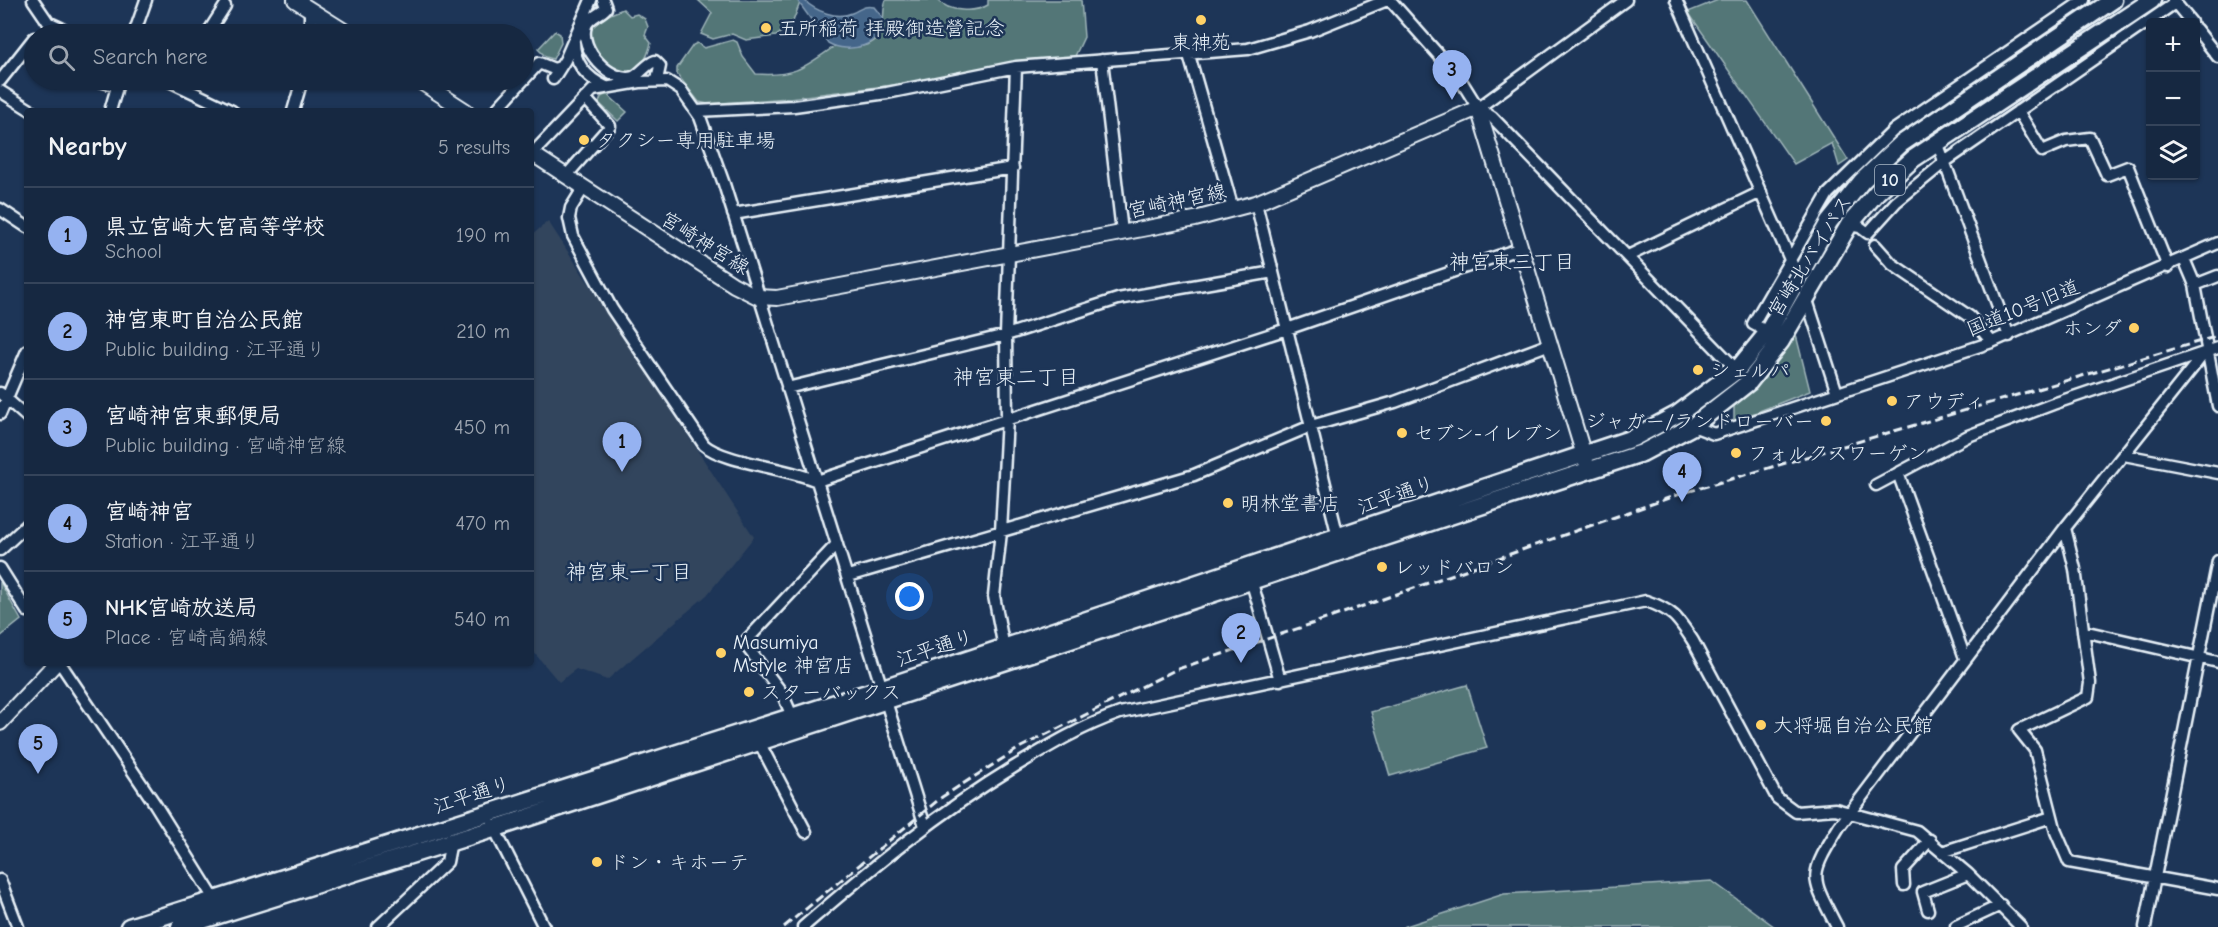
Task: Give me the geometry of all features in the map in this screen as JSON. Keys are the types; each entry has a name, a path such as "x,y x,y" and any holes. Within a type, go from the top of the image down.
{"highway":[{"name":"宮崎北バイパス","path":"1678,414 1737,370 1768,332 1799,279 1828,222 1862,181 1901,144 2113,0"},
{"name":"宮崎北バイパス","path":"1693,426 1749,382 1781,341 1849,225 1877,192 1913,159 1937,142 2152,0"},
{"name":"江平通り","path":"180,927 218,907 489,812 792,716 885,694 1586,462 1678,414"},
{"name":"江平通り","path":"129,927 218,907 493,829 759,742 1004,648 1249,574 1338,537 1586,462 1642,453 1693,426"}],"main road":[{"path":"295,0 333,24"},
{"path":"433,90 461,108"},
{"path":"1478,108 1586,462"},
{"name":"宮崎神宮線","path":"534,156 734,285 758,297 777,298 1010,252 1196,219 1256,203 1478,108"},
{"path":"0,723 55,666"}],"street":[{"path":"33,0 48,22 52,24"},
{"path":"138,24 146,0"},
{"path":"553,79 591,0"},
{"path":"603,0 606,8 588,21 585,28 583,39 589,51 610,72 627,78 635,77 655,61 660,66 662,81"},
{"path":"697,111 794,106 887,93 1016,67 1248,49 1310,31 1388,0 1460,79 1478,108 1492,117 1737,370"},
{"path":"1478,108 1626,0"},
{"path":"1676,0 1807,298 1837,393"},
{"path":"1768,332 1753,324 1828,194 1894,130 2084,0"},
{"path":"1849,225 1860,227 1868,233 1896,202 1946,161 2174,2 2188,18"},
{"path":"213,24 225,6"},
{"path":"310,9 310,24"},
{"path":"2200,34 2218,57"},
{"path":"574,38 574,53 581,68 593,81 606,87"},
{"path":"0,81 24,51"},
{"path":"1189,55 1233,209"},
{"path":"1102,60 1122,232"},
{"path":"534,68 539,63 554,69 560,67"},
{"path":"1004,648 994,596 1001,532 1007,418 1006,335 1016,67"},
{"path":"534,151 589,94 606,87 662,81 681,90 697,111 733,214 925,826"},
{"path":"111,108 116,90"},
{"path":"191,90 226,108"},
{"path":"294,108 299,90"},
{"path":"498,108 514,90"},
{"path":"0,91 27,108"},
{"path":"566,176 610,126 589,94"},
{"path":"2018,111 2042,151 2066,141 2090,138 2107,175 2128,167 2168,267"},
{"path":"1937,142 1946,161 2009,336"},
{"path":"733,214 1013,168"},
{"path":"584,187 571,208 569,218 573,236 612,309 704,445 713,453 756,462 817,481 1287,329 1521,248"},
{"path":"1628,256 1761,192"},
{"path":"1256,203 1338,537"},
{"path":"0,209 24,225"},
{"name":"国道10号旧道","path":"1693,426 1714,434 1992,342 2184,260 2218,243"},
{"path":"1875,245 1892,264 1942,295 1970,317 1992,342"},
{"path":"2184,260 2195,285 2218,406"},
{"path":"787,388 1006,335 1118,299 1273,272"},
{"path":"2195,285 2218,276"},
{"path":"848,576 1194,475 1311,426 1395,402 1550,344"},
{"path":"1876,485 1968,436 2053,404 2218,348"},
{"path":"1837,927 1818,890 1816,871 1830,842 1849,813 1965,658 2206,351"},
{"path":"0,414 3,397 24,357"},
{"path":"3,397 24,414"},
{"path":"2124,455 2218,474"},
{"path":"1898,473 1965,658"},
{"path":"0,550 24,528"},
{"path":"2065,528 2075,569 2090,683 2088,697 2019,730 2035,750 2052,817 2069,862 2218,889"},
{"path":"792,716 782,693 744,643 837,544"},
{"path":"2145,927 2218,561"},
{"path":"0,568 24,606"},
{"path":"1249,574 1280,680"},
{"path":"803,927 925,826 964,797 1091,723 1120,713 1646,601 1668,609 1688,633 1777,798 1796,812 1835,809 1917,831 1968,874 2021,927"},
{"path":"2083,631 2218,662"},
{"path":"60,666 218,907"},
{"path":"759,742 806,832"},
{"path":"489,812 493,829 544,927"},
{"path":"1941,852 2052,817"},
{"path":"1904,885 1903,870 1930,840"},
{"path":"378,927 389,923 447,862 451,841"},
{"path":"1928,910 1923,892 1968,874"},
{"path":"0,880 18,927"},
{"path":"1956,926 2001,905"}],"shaded area":[{"path":"797,0 804,0 814,8 833,15 846,15 865,7 874,7 883,18 882,28 872,41 864,46 836,47 828,43"},
{"path":"548,221 754,537 707,595 607,680 576,669 559,682 534,653 534,233"}],"green space":[{"path":"698,0 801,0 792,24 776,36 746,40 732,34 713,39 701,34 712,13"},
{"path":"886,0 938,0 948,7 969,10 983,8 988,5 988,0 1081,0 1084,37 1075,56 1012,62 909,83 789,98 708,104 699,102 677,74 677,68 693,45 697,43 704,48 733,40 737,42 743,57 756,74 781,74 799,69 835,46 858,47 872,43 881,32"},
{"path":"1718,0 1747,0 1848,160 1839,166 1832,143 1794,164 1688,12"},
{"path":"623,9 630,16 637,14 645,19 648,27 645,35 651,43 643,63 630,72 624,73 597,53 590,38 590,31 597,21"},
{"path":"555,31 560,34 561,43 553,59 546,57 538,49"},
{"path":"607,94 627,112 618,121 599,103 601,97"},
{"path":"1796,335 1810,391 1734,421 1734,405 1757,386"},
{"path":"0,582 21,620 0,637"},
{"path":"1467,685 1487,748 1390,776 1371,712"},
{"path":"1712,881 1775,927 1403,927 1504,894"}],"railway":[{"path":"784,927 942,797 1021,747 1175,670 1680,494 2218,336"}],"place":[{"name":"東神苑","path":"1201,20"},
{"name":"五所稲荷 拝殿御造營記念","path":"766,28"},
{"name":"宮崎神宮東郵便局","path":"1452,100"},
{"name":"タクシー専用駐車場","path":"584,140"},
{"name":"ホンダ","path":"2134,328"},
{"name":"シェルパ","path":"1698,370"},
{"name":"アウディ","path":"1892,401"},
{"name":"ジャガー/ランドローバー","path":"1826,421"},
{"name":"セブン-イレブン","path":"1402,433"},
{"name":"フォルクスワーゲン","path":"1736,453"},
{"name":"県立宮崎大宮高等学校","path":"622,472"},
{"name":"宮崎神宮","path":"1682,502"},
{"name":"明林堂書店","path":"1228,503"},
{"name":"レッドバロン","path":"1382,567"},
{"name":"Masumiya Mstyle 神宮店","path":"721,653"},
{"name":"神宮東町自治公民館","path":"1241,663"},
{"name":"スターバックス","path":"749,692"},
{"name":"大将堀自治公民館","path":"1761,725"},
{"name":"NHK宮崎放送局","path":"38,774"},
{"name":"ドン・キホーテ","path":"597,862"}],"district":[{"name":"神宮東三丁目","path":"1512,262"},
{"name":"神宮東二丁目","path":"1016,377"},
{"name":"神宮東一丁目","path":"629,572"}]}
